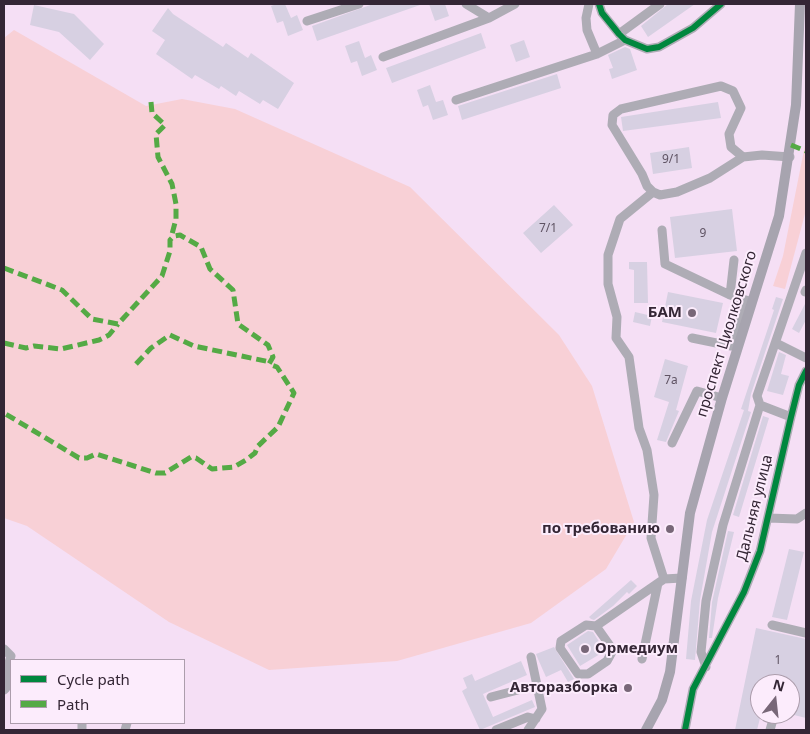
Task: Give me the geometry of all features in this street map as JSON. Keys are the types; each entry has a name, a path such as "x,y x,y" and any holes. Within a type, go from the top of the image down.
{"main road":[{"name":"проспект Циолковского","path":"646,730 662,700 670,672 690,513 749,301 779,216 790,157 798,69 800,4"}],"street":[{"path":"307,21 359,4"},
{"path":"466,4 489,18"},
{"path":"384,57 489,18 515,4"},
{"path":"589,4 586,18 587,30 597,54"},
{"path":"599,4 602,13 622,37 647,49 659,47 693,28 721,4"},
{"path":"456,100 597,54 622,37 660,4"},
{"path":"743,157 731,147 729,134 740,108 733,91 721,86 621,110 614,115 612,125 653,192 660,195 677,192 710,178 743,157 762,155 790,157"},
{"path":"642,659 661,581 651,538 654,494 647,450 639,428 629,357 616,338 617,317 608,284 608,255 620,219 653,192"},
{"path":"662,230 665,264 730,295 749,301 731,346 692,338"},
{"path":"706,667 700,652 706,602 723,526 760,405 757,396 806,254"},
{"path":"730,295 734,260"},
{"path":"776,343 806,358"},
{"name":"Дальняя улица","path":"684,730 693,689 744,592 760,551 791,416 799,385 806,371"},
{"path":"672,443 697,391 722,398"},
{"path":"760,405 791,416"},
{"path":"768,518 797,519 806,513"},
{"path":"596,626 613,650 607,661 588,674 578,674 560,648 561,641 586,625 596,626 661,581 682,578"},
{"path":"772,625 806,633"},
{"path":"4,649 11,656 10,659"},
{"path":"528,730 542,709 531,657"},
{"path":"7,689 7,669 10,659"},
{"path":"491,697 537,685"},
{"path":"496,730 528,717 536,719"}],"shaded area":[{"path":"14,30 146,106 182,99 235,109 410,187 559,335 592,386 634,522 606,569 531,623 397,661 269,670 169,622 27,526 4,518 4,38"},
{"path":"806,140 806,210 785,289 773,286 783,256"}],"building":[{"path":"285,4 291,18 297,15 303,30 288,36 283,21 277,23 271,6"},
{"path":"373,4 420,5 317,41 312,26"},
{"path":"429,4 445,4 449,16 435,21"},
{"path":"668,4 695,4 648,37 641,26"},
{"path":"34,5 74,14 104,44 90,60 59,32 30,25"},
{"path":"168,8 173,14 223,47 226,43 248,58 251,53 294,83 278,109 263,100 260,104 239,91 236,96 221,86 219,89 195,75 192,79 156,54 165,40 152,31"},
{"path":"481,33 486,48 392,83 386,68"},
{"path":"524,40 530,57 516,62 510,45"},
{"path":"359,41 365,58 371,55 377,70 362,76 357,61 351,63 345,46"},
{"path":"625,47 630,49 637,70 612,79 609,69 613,68 608,55"},
{"path":"557,74 561,88 462,120 458,106"},
{"path":"430,85 436,102 443,100 448,115 433,120 428,105 423,107 417,90"},
{"path":"718,102 721,118 623,131 621,117"},
{"path":"689,147 692,168 653,174 650,153"},
{"path":"554,205 573,225 541,253 523,233"},
{"path":"732,209 737,251 675,258 670,217"},
{"path":"629,262 647,262 648,303 634,303 634,270 629,269"},
{"name":"БАМ","path":"668,292 723,303 716,333 662,322"},
{"path":"776,297 783,299 751,394 748,411 751,412 712,532 700,600 695,660 686,659 691,601 707,520 744,410 741,409 774,310 772,309"},
{"path":"806,302 806,320 799,333 792,329"},
{"path":"635,312 652,316 650,326 633,322"},
{"path":"779,352 786,355 781,374 789,376 783,395 767,391"},
{"path":"665,359 688,366 676,410 679,411 666,442 657,440 669,402 654,397"},
{"path":"763,416 769,418 739,517 733,515"},
{"path":"728,531 734,532 718,598 712,638 709,638 712,602"},
{"path":"789,549 804,552 787,620 772,617"},
{"path":"631,580 637,586 629,594 627,592 613,606 594,620 589,617"},
{"path":"756,628 806,639 806,718 800,716 800,674 750,674 750,724 758,724 757,730 735,730"},
{"name":"Ормедиум","path":"588,631 593,632 605,651 580,666 567,645"},
{"path":"554,647 574,679 568,682 561,670 546,677 536,654"},
{"path":"521,661 527,675 483,694 493,717 532,700 535,707 480,730 462,691 467,688 463,678 472,674 475,681"}],"marked path":[{"path":"151,102 152,113 165,125 156,134 158,157 172,184 176,204 176,219 171,238"},
{"path":"791,145 806,151"},
{"path":"4,268 62,290 92,319 118,324 162,276 170,251 170,240 174,236 180,235 201,247 210,269 233,290 238,324 268,345 273,357 269,364 277,367 294,393 278,427 258,446 255,453 246,460 234,467 212,469 196,458 191,457 165,473 156,473 96,454 87,458 79,458 4,413"},
{"path":"4,343 26,348 34,346 61,349 99,340 109,335 118,324"},
{"path":"136,364 151,348 170,335 194,346 270,362"}],"cycle path":[{"path":"599,4 602,13 625,40 647,49 659,47 693,28 721,4"},
{"path":"685,730 693,689 744,592 760,551 799,385 806,371"}],"place":[{"name":"БАМ","path":"692,313"},
{"name":"по требованию","path":"670,529"},
{"name":"Ормедиум","path":"585,649"},
{"name":"Авторазборка","path":"628,688"}]}
